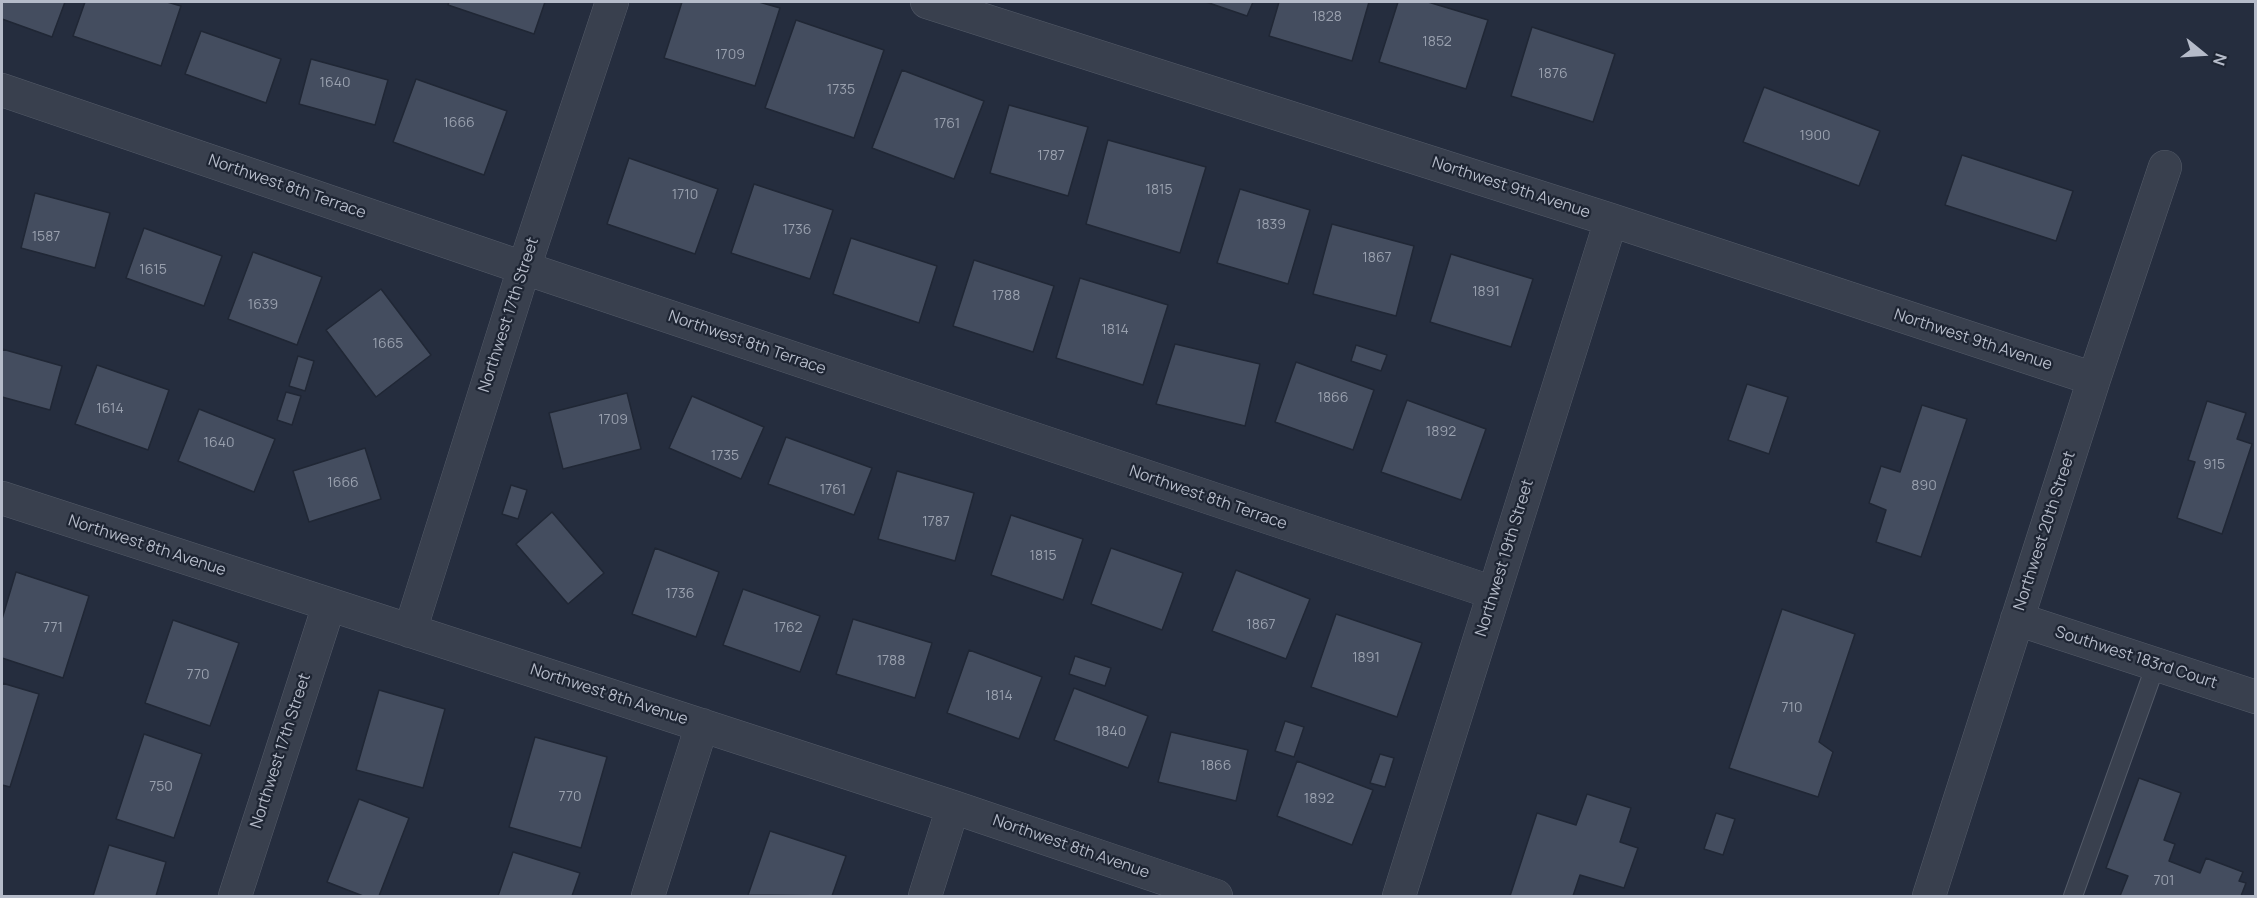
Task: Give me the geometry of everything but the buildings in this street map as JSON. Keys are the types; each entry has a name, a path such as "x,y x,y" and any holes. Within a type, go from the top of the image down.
{"street":[{"name":"Northwest 17th Street","path":"410,631 524,268 612,2"},
{"name":"Northwest 9th Avenue","path":"927,2 1611,220 2094,379"},
{"name":"Northwest 8th Terrace","path":"2,90 524,268 1494,593"},
{"name":"Northwest 20th Street","path":"1929,897 2094,379 2165,167"},
{"name":"Northwest 19th Street","path":"1399,897 1611,220"},
{"name":"Northwest 8th Avenue","path":"2,498 953,807 1216,897"},
{"name":"Northwest 17th Street","path":"235,897 328,605"},
{"name":"Southwest 183rd Court","path":"2017,619 2256,697"},
{"path":"648,897 702,725"},
{"path":"925,897 953,807"}],"lane":[{"path":"2073,897 2156,664"}]}
